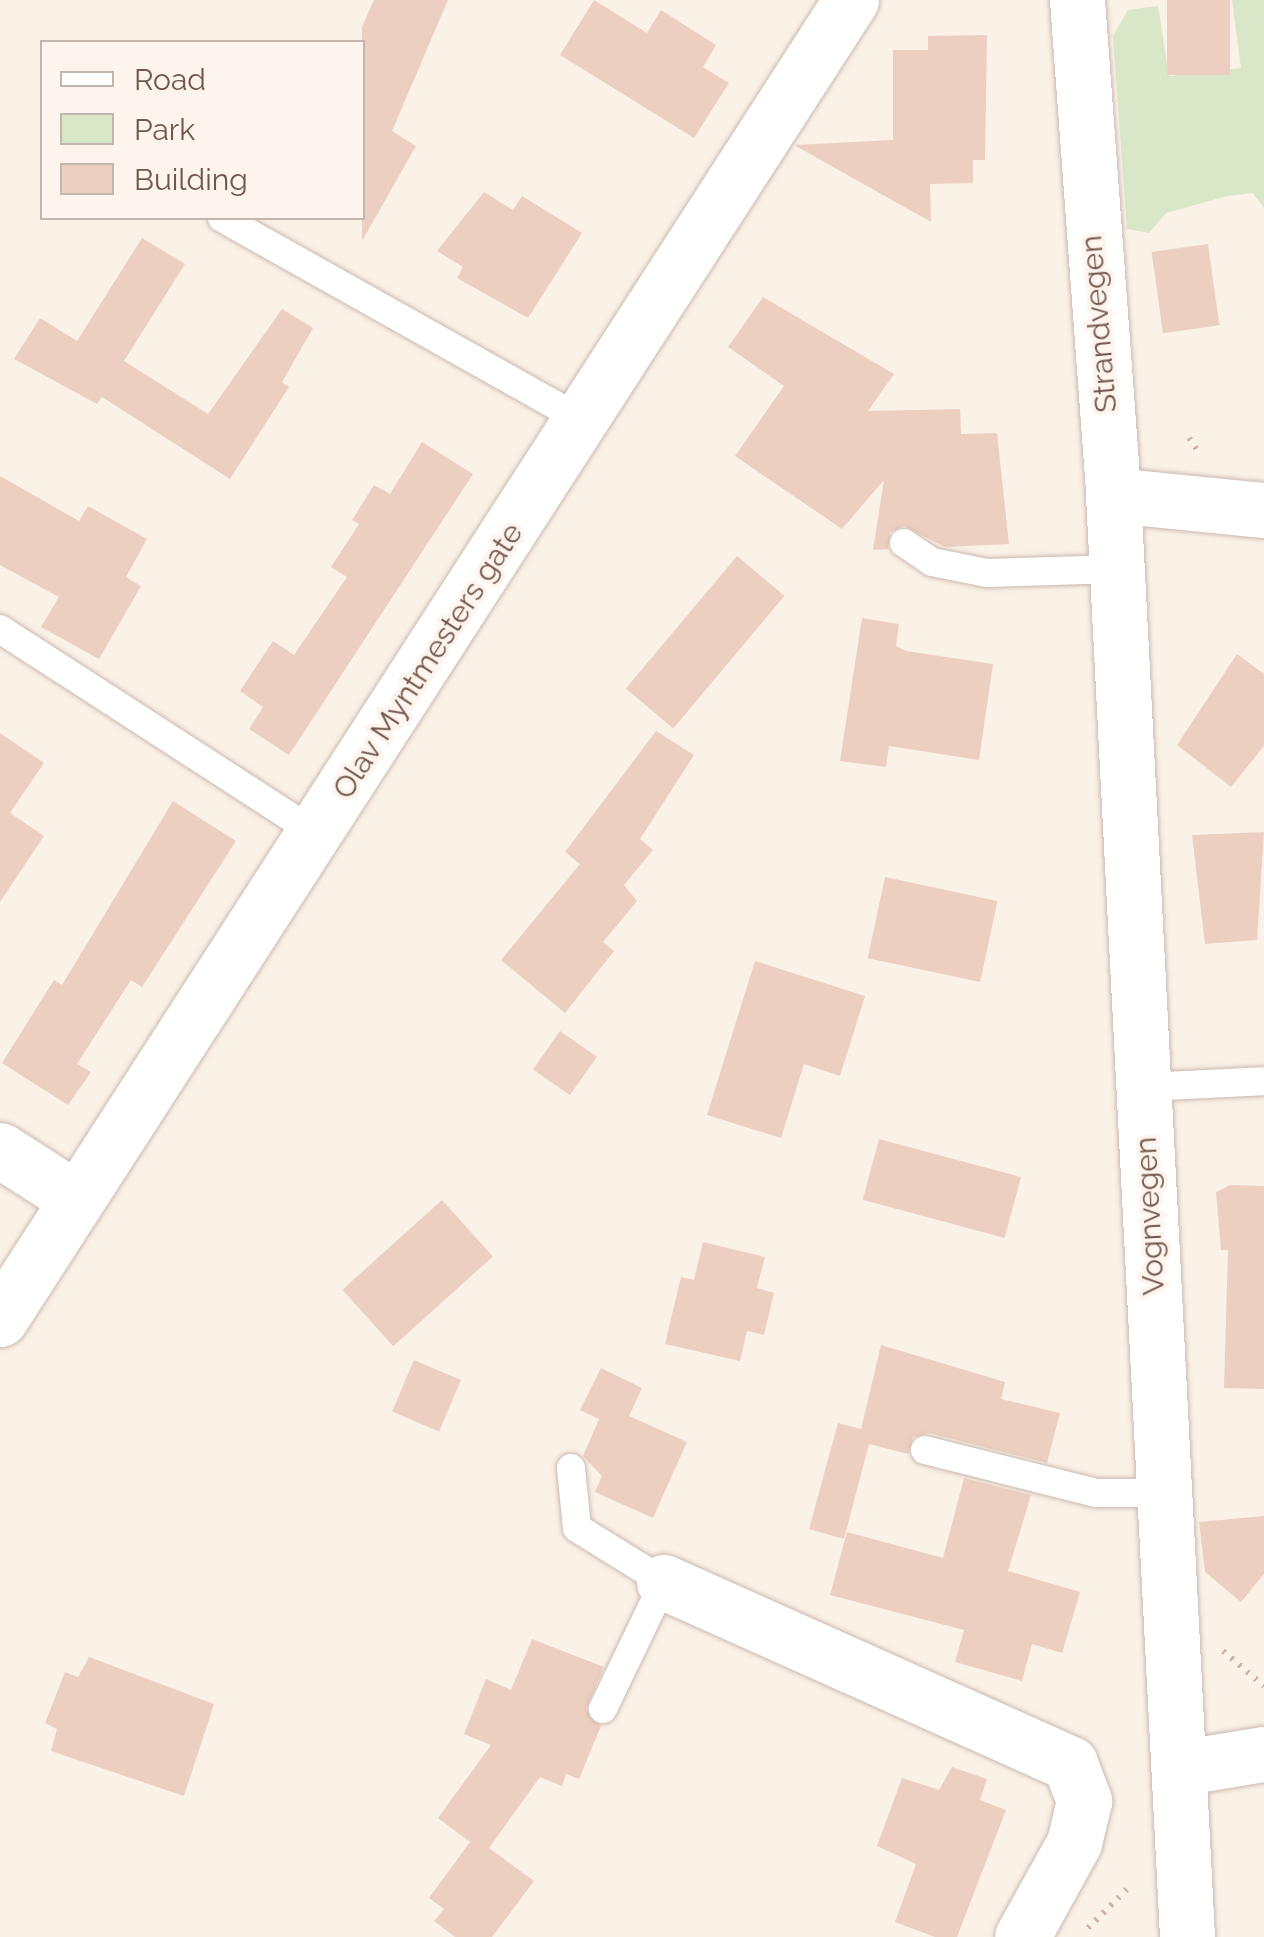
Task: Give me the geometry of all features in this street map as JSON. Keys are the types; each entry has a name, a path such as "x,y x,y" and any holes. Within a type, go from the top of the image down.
{"street":[{"name":"Olav Myntmesters gate","path":"0,1319 584,421 851,0"},
{"name":"Strandvegen","path":"1077,0 1113,495"},
{"path":"1113,495 1264,510"},
{"name":"Vognvegen","path":"1113,495 1187,1937"},
{"path":"0,1150 76,1198"},
{"path":"664,1582 1070,1764 1084,1801 1074,1842 1022,1937"},
{"path":"1179,1768 1264,1754"}],"lane":[{"path":"226,220 584,421"},
{"path":"904,543 932,562 987,573 1116,569"},
{"path":"0,629 315,833"},
{"path":"1143,1087 1264,1081"},
{"path":"926,1450 1096,1493 1164,1493"},
{"path":"570,1468 577,1528 664,1582 603,1708"}],"path":[{"path":"1202,1648 1230,1655 1264,1686"}],"green space":[{"path":"1232,0 1264,0 1264,208 1253,193 1227,196 1166,213 1149,233 1127,229 1113,36 1128,10 1158,6 1169,76 1241,68"}],"building":[{"path":"374,0 448,0 392,131 416,146 362,241 365,40 362,27"},
{"path":"594,0 647,33 661,10 716,45 703,67 729,83 694,138 560,55"},
{"path":"1167,0 1230,0 1230,75 1167,75"},
{"path":"987,35 985,160 973,160 973,183 930,184 931,222 794,145 893,140 893,50 928,50 928,36"},
{"path":"484,192 513,210 522,196 582,233 528,318 457,278 463,267 437,251"},
{"path":"142,238 185,264 124,361 208,414 282,309 313,328 282,382 289,387 230,479 102,397 97,404 14,359 40,318 77,341"},
{"path":"1208,244 1219,325 1163,333 1152,252"},
{"path":"763,297 894,374 868,411 960,409 961,434 997,433 1009,544 945,547 904,526 890,532 888,549 873,550 884,480 842,529 735,456 784,386 728,347"},
{"path":"422,442 473,474 289,755 249,729 263,707 240,691 273,641 294,655 347,577 331,567 359,524 352,520 374,485 390,494"},
{"path":"0,476 79,521 88,506 147,539 126,577 141,586 99,659 41,627 59,597 0,565"},
{"path":"737,556 784,596 673,728 626,689"},
{"path":"862,618 899,624 896,646 906,651 993,664 979,760 889,746 886,767 840,761"},
{"path":"1237,654 1264,674 1264,746 1231,787 1177,745"},
{"path":"656,731 694,755 640,839 653,850 624,885 637,901 603,942 614,951 565,1013 501,960 580,864 565,852"},
{"path":"0,733 44,763 10,813 44,836 0,902"},
{"path":"173,801 236,841 142,987 131,980 77,1064 91,1072 68,1105 2,1063 54,980 62,985"},
{"path":"1264,832 1257,940 1205,944 1192,835"},
{"path":"885,877 997,901 980,982 868,958"},
{"path":"755,961 865,996 840,1076 804,1064 781,1138 707,1115"},
{"path":"560,1031 597,1057 570,1095 533,1070"},
{"path":"879,1139 1021,1177 1005,1238 863,1200"},
{"path":"1230,1185 1264,1186 1264,1389 1224,1388 1228,1250 1221,1250 1216,1192"},
{"path":"442,1200 493,1256 393,1346 342,1290"},
{"path":"703,1242 765,1257 757,1288 774,1293 764,1335 747,1331 740,1361 665,1344 681,1277 694,1280"},
{"path":"881,1345 1005,1382 1001,1399 1060,1413 1047,1463 929,1433 913,1437 908,1454 869,1444 844,1539 809,1529 838,1423 861,1429"},
{"path":"414,1360 461,1380 439,1431 392,1412"},
{"path":"601,1368 642,1388 629,1416 687,1442 653,1518 595,1492 602,1476 583,1456 599,1419 580,1410"},
{"path":"964,1478 1031,1495 1008,1571 1080,1592 1062,1653 1032,1644 1022,1681 955,1662 964,1630 830,1595 847,1532 943,1558"},
{"path":"1264,1516 1264,1574 1241,1602 1205,1572 1199,1522"},
{"path":"532,1639 604,1667 586,1709 601,1726 579,1779 566,1774 562,1786 540,1777 489,1848 534,1881 492,1937 455,1937 434,1921 444,1909 429,1898 470,1842 438,1818 491,1745 464,1734 486,1679 511,1690"},
{"path":"89,1657 214,1704 184,1796 51,1751 57,1729 45,1723 65,1672 78,1677"},
{"path":"952,1767 987,1779 980,1800 1006,1810 957,1937 935,1937 895,1922 916,1864 877,1846 902,1778 939,1790"}]}
